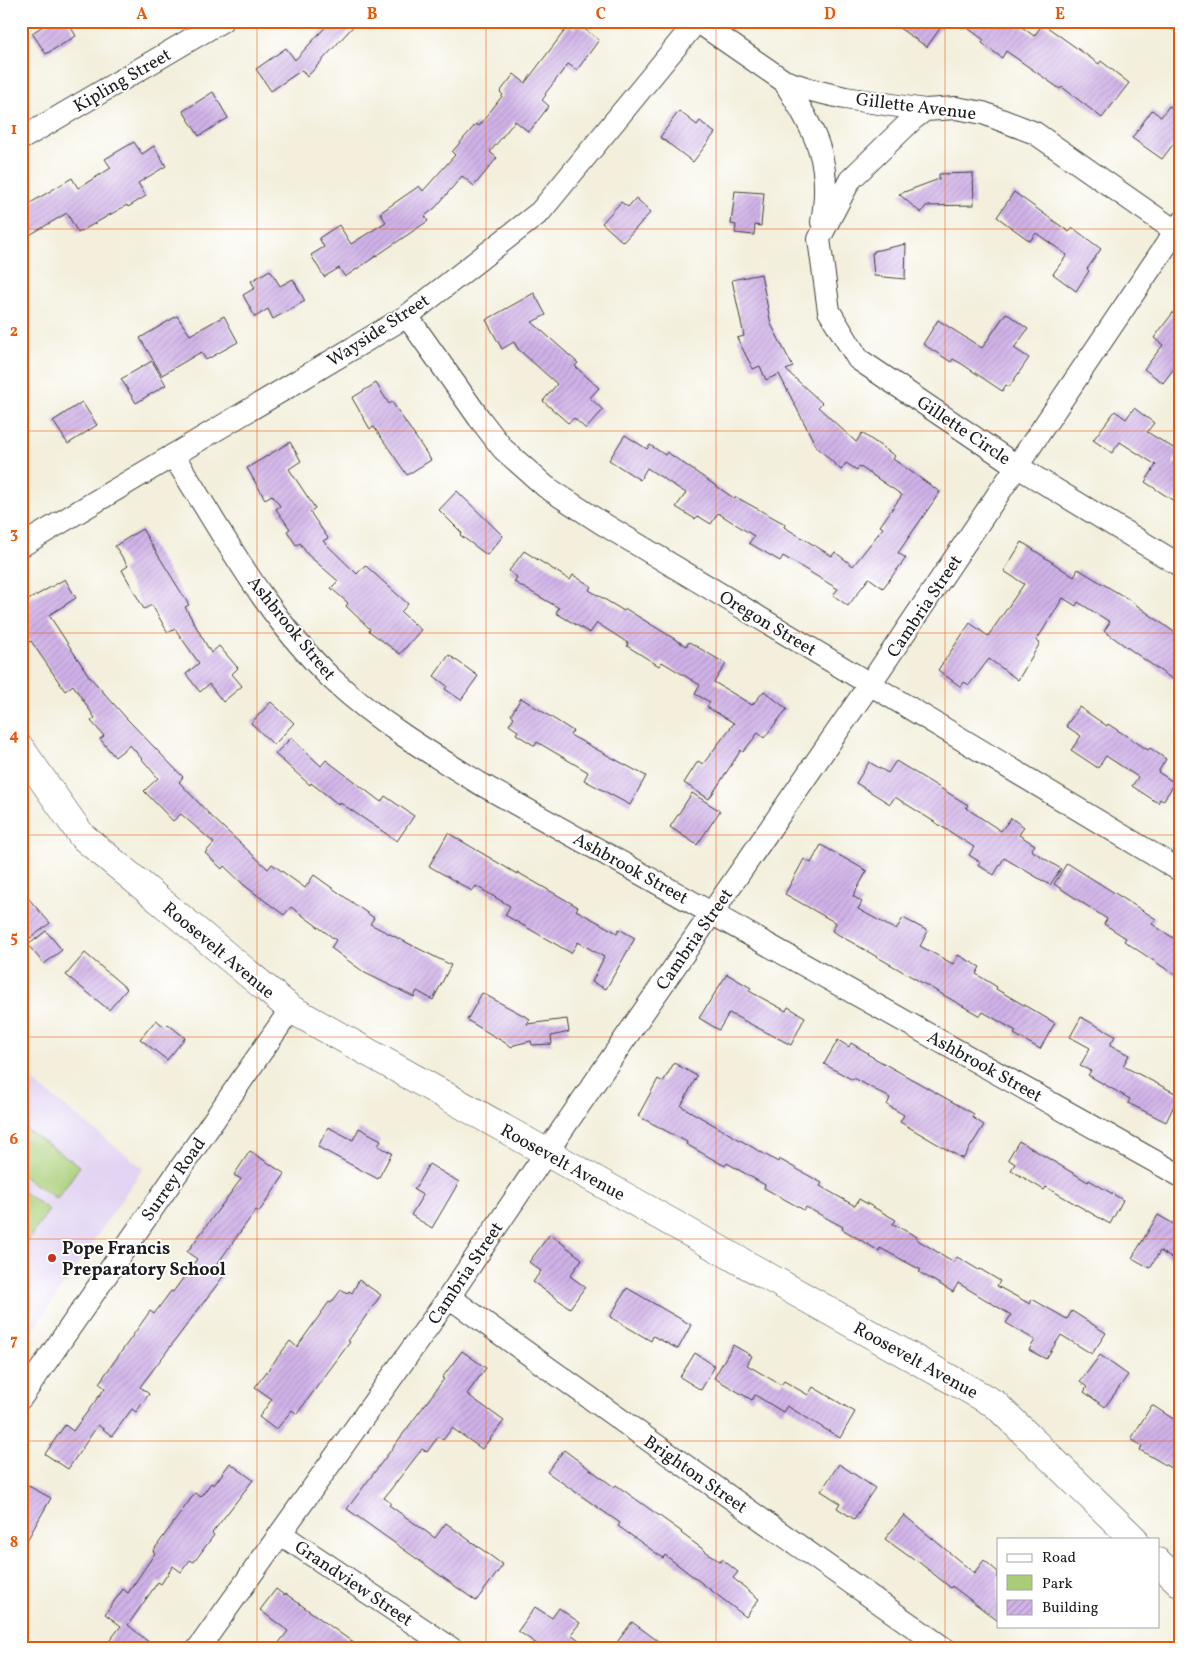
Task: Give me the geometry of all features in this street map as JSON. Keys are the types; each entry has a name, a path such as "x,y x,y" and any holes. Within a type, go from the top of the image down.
{"street":[{"name":"Kipling Street","path":"21,139 222,21"},
{"name":"Gillette Avenue","path":"697,21 784,81 830,95 925,110 956,108 983,113 1035,133 1179,230"},
{"name":"Wayside Street","path":"21,546 407,316 540,212 697,21"},
{"name":"Gillette Circle","path":"784,81 810,127 822,153 826,189 820,239 829,311 858,359 1018,467 1181,566"},
{"path":"820,239 850,180 913,119 925,110"},
{"name":"Cambria Street","path":"198,1649 449,1297 1179,230"},
{"name":"Oregon Street","path":"407,316 495,439 517,462 546,487 600,522 1181,870"},
{"name":"Ashbrook Street","path":"173,455 263,598 308,654 332,680 352,697 421,748 479,783 1181,1176"},
{"name":"Roosevelt Avenue","path":"21,750 82,836 291,1009 995,1404 1133,1538"},
{"name":"Surrey Road","path":"21,1398 291,1009"},
{"name":"Brighton Street","path":"449,1297 945,1649"},
{"name":"Grandview Street","path":"281,1534 452,1649"},
{"path":"1160,1564 1181,1584"}],"shaded area":[{"name":"Pope Francis Preparatory School","path":"21,1072 143,1168 21,1348"}],"green space":[{"path":"21,1126 80,1166 57,1199 21,1175"},
{"path":"21,1190 49,1210 26,1243 21,1239"}],"building":[{"path":"51,21 67,21 76,36 46,54 32,33"},
{"path":"331,21 358,21 307,77 302,70 271,91 256,69 286,48 295,60"},
{"path":"889,21 945,21 927,47"},
{"path":"958,21 1014,21 1034,36 1043,24 1099,64 1101,61 1129,83 1102,118 1062,87 1060,89 1006,51 1002,58 982,43 984,40"},
{"path":"578,24 599,40 577,70 568,64 545,94 542,100 549,106 529,132 515,121 490,152 497,158 474,186 462,176 436,207 425,216 428,221 345,277 339,268 324,277 311,255 324,247 319,238 339,225 351,244 386,222 380,213 419,186 423,191 455,155 452,152 476,124 479,126 503,95 500,92 514,74 525,83 569,25 574,29"},
{"path":"213,92 228,118 199,136 183,111"},
{"path":"1169,106 1181,114 1181,134 1162,159 1132,138 1152,110 1161,117"},
{"path":"679,111 697,125 700,121 715,133 693,162 660,137"},
{"path":"134,142 142,154 154,146 166,166 138,183 146,196 78,233 67,213 21,240 22,208 72,178 78,188 111,168 105,159"},
{"path":"973,173 974,205 926,206 921,213 899,194 939,179 939,174"},
{"path":"735,191 764,193 761,226 755,225 754,235 735,233 736,225 731,224"},
{"path":"1014,192 1069,232 1073,228 1101,249 1087,269 1089,271 1076,291 1053,274 1067,255 1036,233 1030,241 997,217"},
{"path":"636,198 651,212 623,242 602,223 621,202 628,207"},
{"path":"906,244 905,279 874,276 872,253 874,251"},
{"path":"270,270 280,286 293,279 305,301 273,319 268,309 255,317 243,295 255,288 251,281"},
{"path":"761,274 771,324 793,367 786,370 822,403 818,407 856,442 862,433 895,456 893,459 940,492 898,553 906,558 883,588 869,578 848,606 833,595 838,589 783,556 780,561 749,543 754,536 718,513 711,524 698,516 695,519 676,507 686,493 647,468 640,480 609,460 625,435 647,449 650,445 665,455 667,452 735,499 736,497 785,524 784,527 832,556 835,552 853,566 883,528 880,526 902,495 859,466 857,470 846,463 841,470 816,446 779,374 766,380 760,366 753,369 737,338 744,336 732,280"},
{"path":"534,293 546,315 532,322 578,363 575,366 599,388 590,398 603,410 586,429 574,418 568,423 543,401 557,384 518,349 514,342 502,349 486,320"},
{"path":"1181,302 1181,359 1163,383 1144,369 1163,345 1154,338"},
{"path":"1006,313 1028,329 1014,348 1029,358 1009,387 1006,385 1002,391 962,364 953,359 951,362 923,344 938,320 982,348"},
{"path":"177,316 190,335 224,316 238,342 206,360 201,352 162,375 140,338"},
{"path":"152,361 166,385 136,403 121,379"},
{"path":"376,383 389,404 392,402 431,460 407,475 374,427 370,429 352,398"},
{"path":"82,402 97,425 68,444 53,421"},
{"path":"1134,408 1154,423 1147,432 1180,452 1173,463 1181,468 1181,490 1174,501 1145,482 1156,465 1120,442 1112,453 1093,440 1115,411 1126,419"},
{"path":"290,442 301,461 289,469 315,508 310,512 328,538 323,541 357,574 365,565 408,604 401,612 421,630 400,654 369,631 370,629 346,606 348,603 331,588 338,581 307,554 300,543 296,545 287,531 290,529 276,509 280,506 272,495 265,499 247,468"},
{"path":"457,491 503,536 487,555 460,535 462,533 439,510"},
{"path":"142,529 189,605 185,607 211,653 219,646 238,668 232,674 242,686 223,702 209,684 200,692 186,674 199,663 175,629 168,633 152,605 144,609 122,570 128,566 115,546"},
{"path":"1022,542 1074,577 1078,569 1128,599 1181,637 1181,666 1172,679 1104,631 1110,622 1078,602 1076,606 1063,598 1036,641 1040,643 1018,680 989,659 969,685 964,682 961,687 938,670 970,623 988,636 1024,584 1004,571"},
{"path":"524,551 570,580 573,575 591,586 589,590 624,611 626,609 686,646 689,642 726,664 714,682 752,705 764,691 787,709 764,738 758,733 743,752 741,750 709,799 684,783 698,761 703,764 734,723 707,707 710,702 695,694 700,685 662,662 659,666 627,646 628,643 597,623 590,633 556,613 559,608 514,582 517,577 509,571"},
{"path":"65,579 76,598 49,615 89,676 183,777 179,782 212,817 268,869 272,864 305,888 314,875 374,918 370,924 451,965 433,1000 417,991 414,997 365,973 331,948 336,940 291,907 284,915 245,886 224,866 222,869 205,853 214,843 181,814 173,821 144,791 158,778 130,745 115,757 100,739 104,736 91,721 95,718 73,685 65,691 31,641 29,642 21,630 21,604"},
{"path":"449,655 478,676 461,700 445,689 447,686 434,676"},
{"path":"521,698 573,731 570,735 646,776 630,805 584,780 588,772 537,742 535,746 516,734 518,731 509,725 514,717 511,715"},
{"path":"271,702 294,723 274,745 251,723"},
{"path":"1079,707 1107,726 1108,724 1148,750 1150,748 1166,759 1158,772 1175,783 1163,801 1160,799 1158,803 1132,786 1138,777 1106,756 1098,768 1071,750 1081,736 1066,726"},
{"path":"291,738 321,766 326,760 381,802 385,796 414,816 397,841 339,802 338,804 311,783 310,785 275,754"},
{"path":"896,761 968,805 966,808 1001,831 1011,818 1024,827 1019,835 1035,845 1031,850 1061,869 1050,885 1004,858 994,875 978,865 980,862 969,855 974,847 895,797 890,804 856,783 869,762 888,773"},
{"path":"692,793 720,811 697,845 670,827"},
{"path":"448,833 578,907 576,910 617,933 619,929 635,938 606,989 592,982 604,957 578,942 571,953 505,915 510,906 476,886 472,891 429,866"},
{"path":"821,845 867,871 853,896 862,902 858,909 896,930 903,918 928,931 920,946 953,964 958,955 980,967 976,974 997,987 996,989 1055,1023 1040,1049 1014,1034 1016,1031 983,1012 980,1016 832,931 836,923 785,894 804,859 811,863"},
{"path":"1067,863 1156,919 1152,924 1181,943 1181,979 1124,941 1126,938 1104,924 1107,919 1054,884"},
{"path":"21,890 50,923 31,938 21,927"},
{"path":"46,931 62,950 44,964 28,945"},
{"path":"85,953 127,989 109,1010 66,975"},
{"path":"727,974 751,988 749,991 786,1011 788,1007 805,1017 791,1045 729,1013 719,1030 699,1018"},
{"path":"482,993 530,1019 527,1024 567,1019 569,1032 551,1036 552,1044 532,1045 531,1041 512,1047 467,1020"},
{"path":"1081,1017 1115,1036 1110,1045 1129,1055 1123,1066 1179,1095 1166,1122 1128,1103 1130,1099 1088,1075 1091,1071 1080,1066 1090,1048 1070,1037"},
{"path":"156,1020 165,1027 168,1024 185,1038 167,1060 140,1039"},
{"path":"838,1040 849,1047 851,1043 867,1054 974,1114 972,1117 984,1125 963,1159 900,1122 904,1115 887,1105 890,1098 824,1064"},
{"path":"674,1063 697,1076 681,1106 778,1162 779,1159 822,1183 820,1186 855,1206 859,1199 896,1220 893,1224 917,1237 916,1239 954,1262 957,1257 980,1269 1000,1281 997,1286 1030,1304 1032,1299 1067,1319 1072,1311 1106,1333 1092,1354 1061,1335 1046,1359 1029,1350 1035,1340 1006,1323 1011,1315 958,1283 953,1292 919,1272 921,1270 880,1248 879,1251 842,1229 843,1227 806,1207 804,1210 764,1188 765,1185 727,1163 725,1166 686,1144 687,1142 638,1116 658,1079 663,1082"},
{"path":"328,1127 353,1140 359,1128 381,1140 378,1146 392,1153 378,1179 318,1147"},
{"path":"1019,1141 1088,1182 1089,1180 1123,1200 1110,1224 1046,1187 1044,1190 1011,1170 1015,1164 1008,1159"},
{"path":"250,1151 285,1174 259,1212 256,1210 215,1267 225,1274 140,1387 149,1394 136,1412 132,1409 112,1436 98,1425 68,1469 45,1454 65,1425 73,1431 105,1388 99,1383 150,1311 154,1314 197,1259 187,1252 241,1179 234,1175"},
{"path":"429,1164 459,1182 432,1228 411,1215 423,1195 414,1190"},
{"path":"1158,1215 1181,1228 1181,1264 1160,1251 1150,1268 1132,1258"},
{"path":"550,1234 582,1259 570,1276 585,1287 570,1308 533,1282 541,1271 529,1262"},
{"path":"359,1280 381,1295 348,1341 350,1342 297,1414 292,1410 276,1430 259,1417 272,1399 255,1387 290,1341 297,1347 329,1302 331,1303 341,1290 347,1294 349,1291 352,1293"},
{"path":"627,1288 691,1325 678,1349 653,1336 651,1341 610,1317"},
{"path":"733,1345 752,1356 747,1365 781,1385 784,1381 808,1395 813,1387 855,1412 840,1438 787,1406 783,1412 755,1395 752,1400 714,1378"},
{"path":"462,1351 486,1368 467,1394 504,1421 482,1449 452,1428 443,1440 438,1437 427,1452 422,1449 384,1498 391,1503 389,1505 435,1538 446,1523 503,1565 476,1601 347,1509 444,1379 442,1378"},
{"path":"695,1353 715,1366 701,1390 680,1377"},
{"path":"1100,1355 1128,1375 1105,1407 1084,1392 1087,1387 1080,1382"},
{"path":"1152,1405 1181,1424 1181,1474 1140,1450 1142,1446 1131,1439"},
{"path":"564,1450 614,1487 616,1485 682,1532 720,1562 722,1559 738,1572 733,1578 759,1599 746,1617 665,1555 663,1558 618,1526 620,1523 547,1472"},
{"path":"230,1463 253,1480 212,1533 214,1535 194,1562 190,1560 181,1572 173,1566 161,1584 158,1582 128,1625 157,1649 103,1649 121,1626 105,1614 123,1589 128,1593 155,1553 153,1551 195,1493 201,1497 211,1483 214,1485"},
{"path":"839,1464 875,1488 854,1519 837,1508 840,1503 821,1491"},
{"path":"21,1482 51,1498 21,1551"},
{"path":"904,1515 974,1573 984,1560 997,1571 997,1620 952,1586 951,1588 915,1559 885,1539"},
{"path":"276,1589 284,1595 286,1594 362,1649 274,1649 288,1631 260,1610"},
{"path":"535,1607 552,1618 559,1608 580,1623 571,1634 591,1649 544,1649 518,1631"},
{"path":"632,1622 669,1649 612,1649"}],"place":[{"name":"Pope Francis Preparatory School","path":"52,1258"}]}
